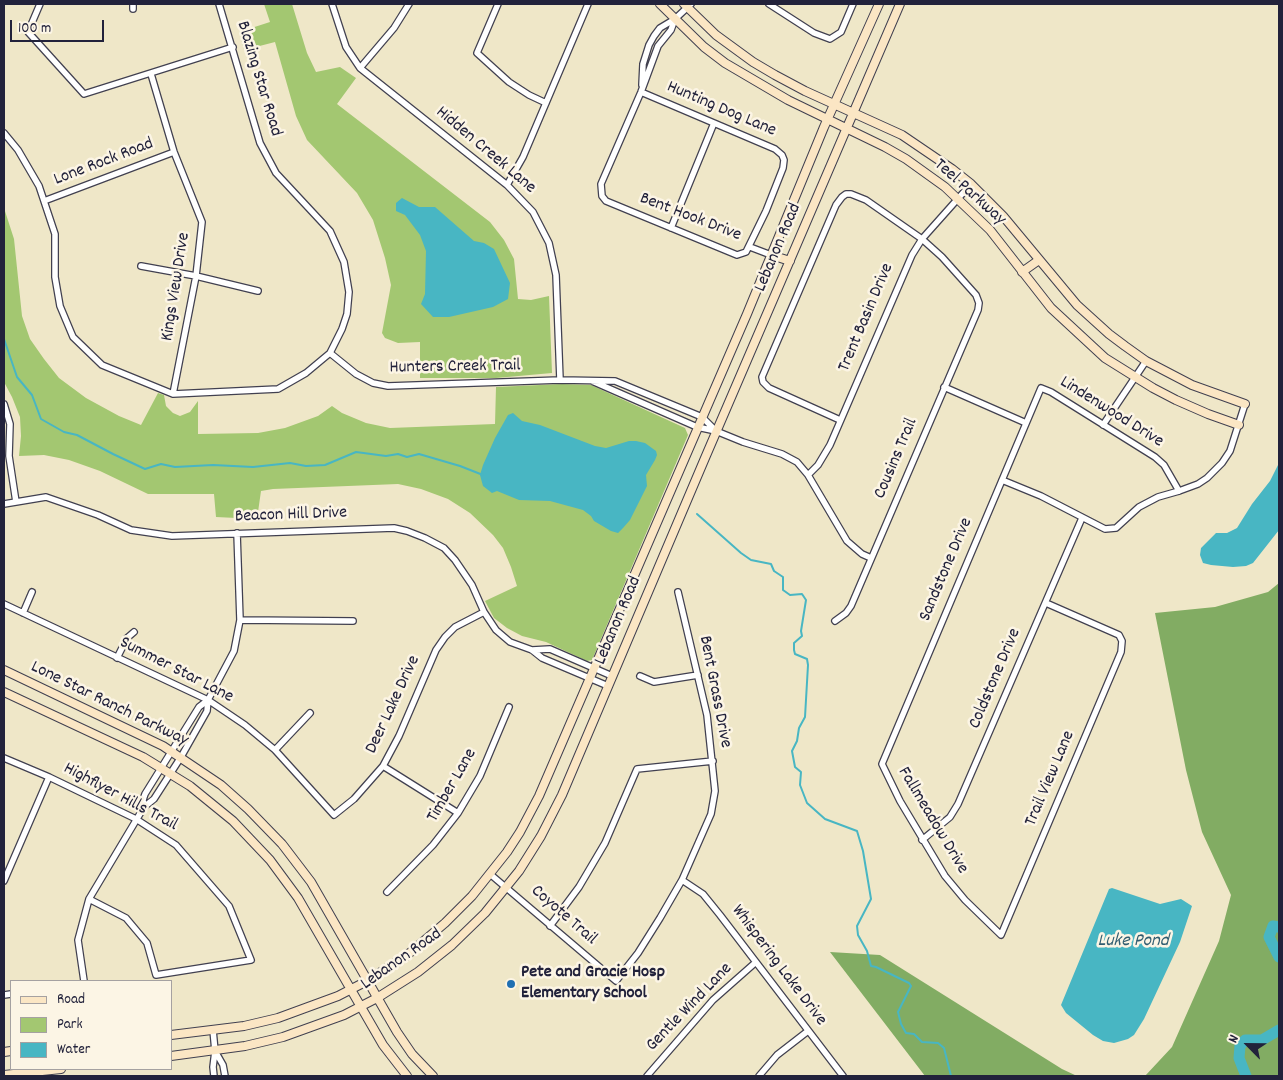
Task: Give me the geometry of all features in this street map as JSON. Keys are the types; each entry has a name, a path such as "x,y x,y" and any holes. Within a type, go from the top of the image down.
{"main road":[{"name":"Teel Parkway","path":"660,4 704,47 724,63 767,89 885,146 906,159 958,198 990,230 1051,308 1105,358 1135,378 1176,400 1239,425"},
{"name":"Lebanon Road","path":"172,1036 244,1026 278,1018 308,1008 351,990 367,981 406,956 456,912 490,874 520,832 536,802 834,104 879,4"},
{"name":"Lebanon Road","path":"172,1056 283,1037 323,1023 377,998 418,972 452,945 485,913 506,888 529,855 553,816 900,4"},
{"name":"Teel Parkway","path":"687,5 716,35 753,62 805,91 853,112 912,142 952,169 971,184 1003,216 1087,314 1109,334 1146,361 1192,385 1245,404"},
{"path":"771,255 790,262"},
{"path":"1022,272 1039,260"},
{"name":"Lone Star Ranch Parkway","path":"4,670 172,751 235,796 282,844 311,882 404,1044 433,1076"},
{"name":"Lone Star Ranch Parkway","path":"4,692 114,743 162,768 220,809 270,860 298,898 383,1045 407,1076"},
{"path":"4,1075 52,1070"}],"street":[{"path":"40,4 28,32 84,94 232,47"},
{"name":"Blazing Star Road","path":"173,394 278,389 306,373 330,352 342,329 347,314 349,292 344,262 330,231 276,173 260,143 219,4"},
{"name":"Hidden Creek Lane","path":"332,4 346,47 360,68 507,185 534,212 549,243 556,276 560,380"},
{"path":"360,68 394,28 409,4"},
{"path":"498,4 477,53 509,82 546,103"},
{"path":"507,185 523,156 588,4"},
{"path":"770,4 814,33 825,38 832,38 841,32 853,4"},
{"path":"641,92 644,64 649,45 660,28 675,19 687,5"},
{"path":"641,92 658,46 671,30 675,19"},
{"name":"Kings View Drive","path":"151,74 174,152 202,222 196,276 173,394"},
{"name":"Hunting Dog Lane","path":"641,92 775,149 782,155 784,160"},
{"name":"Bent Hook Drive","path":"641,92 601,184 602,196 606,201 737,255 746,252 750,247 783,168 784,160"},
{"path":"671,228 714,123"},
{"path":"4,133 18,150 40,186 55,234 54,277 60,306 73,337 102,365 173,394"},
{"name":"Lone Rock Road","path":"44,202 174,152"},
{"name":"Trent Basin Drive","path":"808,475 823,456 908,263 922,238 971,184"},
{"path":"840,420 769,388 763,382 764,373 836,205 846,194 856,195 922,238"},
{"name":"Cousins Trail","path":"835,621 846,613 851,606 978,310 979,303 976,295 922,238"},
{"path":"750,247 771,255"},
{"path":"142,266 196,276 258,291"},
{"name":"Hunters Creek Trail","path":"330,352 356,374 373,383 388,386 560,380 616,381 702,417 716,431"},
{"path":"1103,425 1146,361"},
{"name":"Hunters Creek Trail","path":"590,380 697,427 716,431 790,458 803,467 847,541 862,554 871,558"},
{"path":"944,387 1026,423"},
{"name":"Lindenwood Drive","path":"1041,388 1052,392 1155,456 1164,465 1179,491"},
{"name":"Sandstone Drive","path":"882,764 1041,388"},
{"path":"4,404 10,424 9,456 16,502"},
{"path":"1002,480 1042,496 1105,529 1116,528 1139,507 1158,497 1179,491 1202,481 1222,463 1230,451 1245,404"},
{"name":"Beacon Hill Drive","path":"4,504 46,497 98,515 130,530 157,535 394,528 407,531 444,548 455,560 472,585 484,612 496,630 510,642 532,650 542,658 608,686"},
{"name":"Coldstone Drive","path":"922,840 950,816 958,804 1082,518"},
{"path":"84,980 78,940 89,899 136,819 144,807 154,799 181,757 207,711 208,700 234,651 240,620 237,533"},
{"path":"23,613 32,592"},
{"name":"Bent Grass Drive","path":"616,982 650,934 682,880 711,814 714,790 713,761 707,714 678,592"},
{"name":"Trail View Lane","path":"1001,935 1121,652 1122,641 1119,635 1046,603"},
{"name":"Summer Star Lane","path":"4,604 208,700 245,725 275,750 334,815"},
{"name":"Deer Lake Drive","path":"334,815 354,799 383,766 399,736 436,650 445,636 455,627 484,612"},
{"path":"240,620 353,621"},
{"path":"117,658 127,638 134,632"},
{"name":"Beacon Hill Drive","path":"532,650 550,649 612,676"},
{"path":"640,676 654,682 698,675"},
{"path":"144,807 143,800 145,794 199,707 208,700"},
{"name":"Timber Lane","path":"387,892 433,845 458,813 480,776 509,707"},
{"path":"275,750 310,713"},
{"name":"Highflyer Hills Trail","path":"4,758 49,777 136,819 176,845 229,906 251,960 156,975 147,944 126,918 89,899"},
{"path":"550,926 579,887 605,843 637,769 713,761"},
{"name":"Fallmeadow Drive","path":"882,764 900,802 945,876 965,900 1001,935"},
{"path":"383,766 458,813"},
{"path":"4,881 49,777"},
{"name":"Coyote Trail","path":"490,874 616,982"},
{"name":"Whispering Lake Drive","path":"682,880 703,894 843,1076"},
{"name":"Gentle Wind Lane","path":"646,1076 713,1000 756,962"},
{"path":"213,1030 215,1050 214,1076"},
{"path":"758,1076 777,1055 808,1030"},
{"path":"215,1050 224,1065 225,1076"}],"green space":[{"path":"264,4 292,4 307,53 316,72 340,67 356,78 337,104 490,222 504,240 514,259 518,299 531,300 549,296 552,373 496,378 420,378 420,342 398,343 385,338 382,333 391,285 373,220 357,193 307,140 296,116 275,42 244,50 239,32 270,22"},
{"path":"4,208 14,239 22,316 30,339 59,378 86,398 119,416 141,425 158,393 164,395 166,406 173,413 180,416 190,412 198,401 198,434 258,433 285,428 318,416 332,406 342,413 366,423 390,428 495,424 496,387 562,384 591,385 685,428 688,435 592,660 587,661 546,642 522,636 494,618 485,601 517,586 503,548 493,535 470,513 448,499 421,489 398,484 273,489 261,491 257,519 216,517 214,494 148,494 100,471 69,460 44,455 19,456 20,417 4,382"},
{"path":"1279,583 1279,1076 1145,1076 1172,1047 1219,941 1231,895 1202,832 1186,770 1155,613 1215,607 1268,592"},
{"path":"830,952 880,955 1062,1069 1077,1076 925,1076"}],"water":[{"path":"402,198 419,207 435,207 474,241 484,243 494,249 510,283 508,299 493,307 449,317 433,317 421,304 425,294 426,251 420,235 405,215 396,211 396,203"},
{"path":"513,413 522,421 540,425 595,446 606,448 629,441 636,441 645,443 656,451 655,460 646,475 647,486 630,520 618,533 594,521 583,510 550,501 519,500 497,491 492,493 483,486 480,475 483,465 508,415"},
{"path":"1278,465 1279,530 1253,563 1246,566 1233,567 1203,563 1200,555 1201,548 1216,533 1227,533 1237,528 1252,504 1270,481"},
{"name":"Luke Pond","path":"1112,888 1160,904 1181,899 1192,906 1180,942 1144,1019 1134,1035 1114,1043 1103,1041 1093,1035 1066,1013 1061,1005 1109,889"}],"waterway":[{"path":"4,339 17,377 32,395 41,419 64,432 77,435 145,469 161,464 175,467 213,465 253,467 290,463 306,466 325,465 356,452 386,456 398,454 407,457 419,454 483,475"},
{"path":"697,514 751,560 771,564 774,571 783,577 783,590 790,595 802,594 806,600 801,631 802,636 794,643 795,654 807,659 808,665 805,717 799,728 797,741 792,751 795,767 801,772 800,785 807,803 825,819 857,831 863,851 871,899 857,926 858,935 867,951 871,966 909,983 911,986 898,1012 901,1024 906,1033 914,1034 922,1042 938,1043 944,1048 951,1076"},
{"path":"1279,927 1273,926 1269,937 1279,957"},
{"path":"1246,1076 1239,1058 1240,1046 1245,1040 1262,1040 1279,1030"}],"place":[{"name":"Pete and Gracie Hosp Elementary School","path":"511,984"}]}
